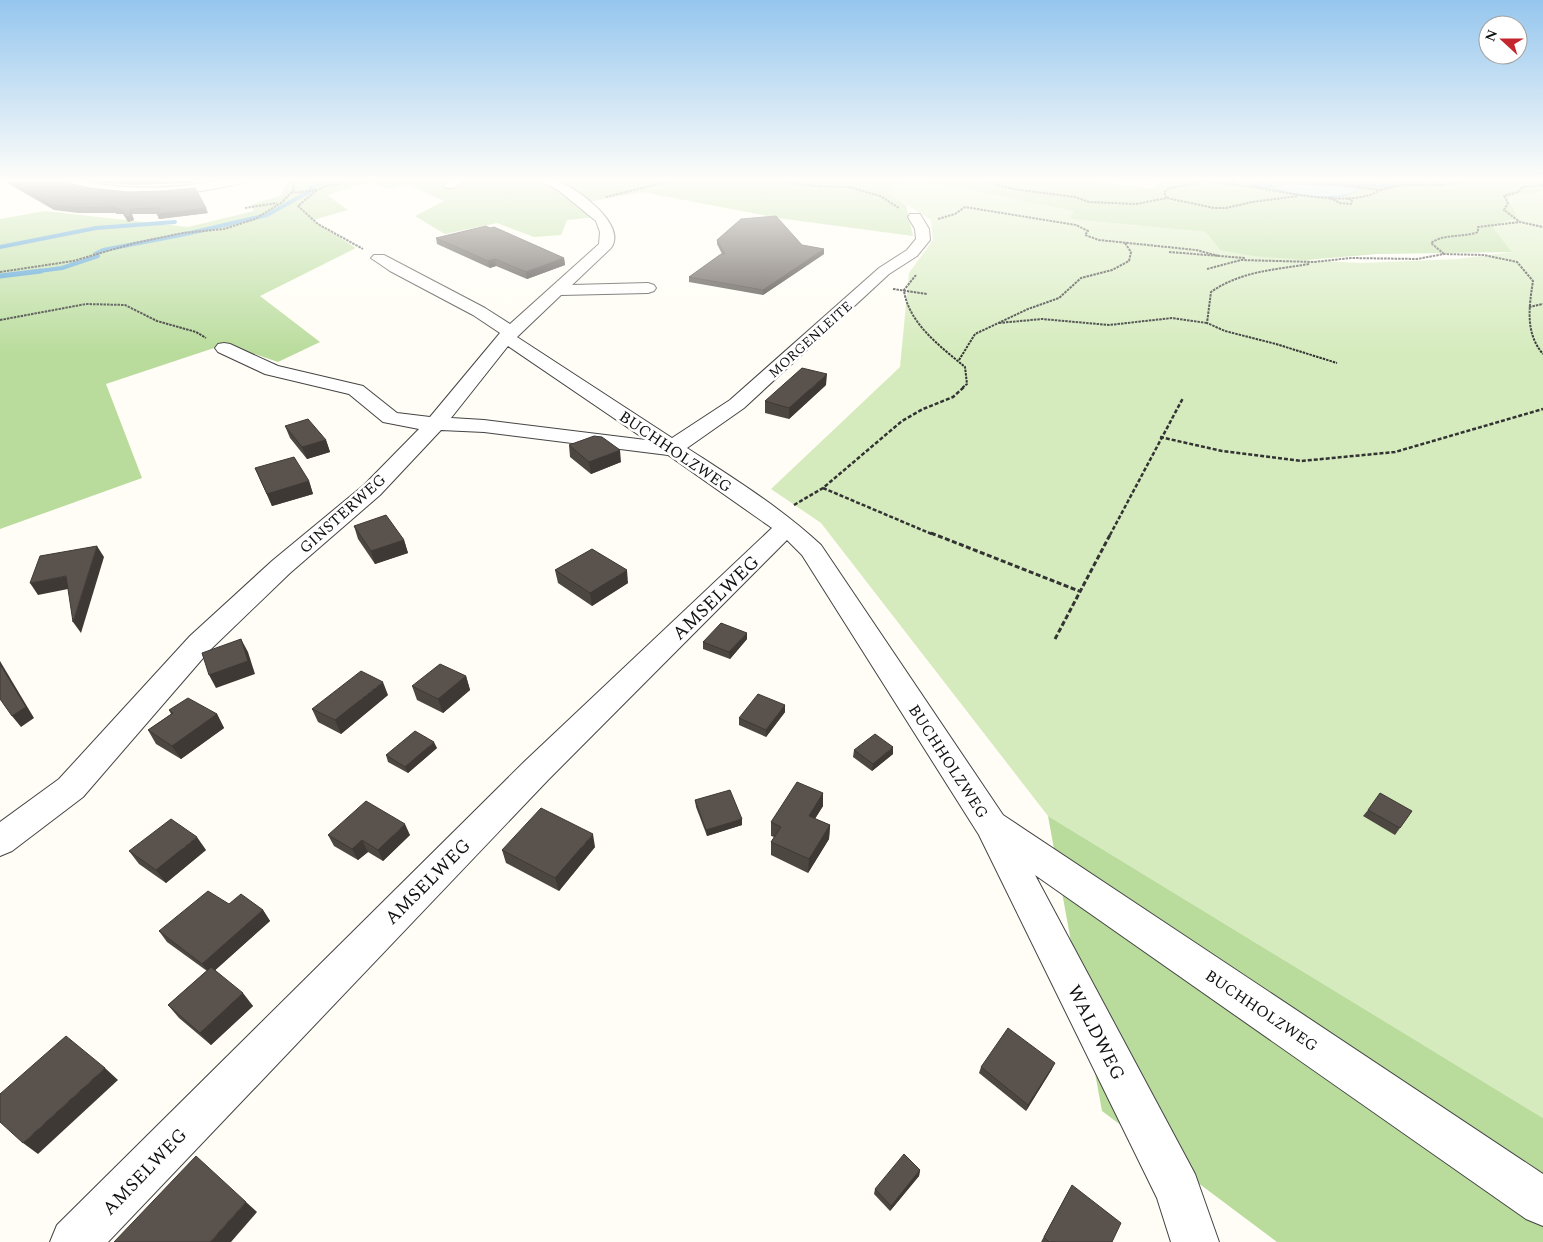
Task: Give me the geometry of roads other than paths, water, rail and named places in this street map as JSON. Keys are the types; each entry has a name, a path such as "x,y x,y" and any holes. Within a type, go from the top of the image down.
{"street":[{"name":"GINSTERWEG","path":"0,841 71,788 200,643 281,567 372,490 435,424 508,335 606,245 607,237"},
{"name":"MORGENLEITE","path":"671,449 737,404 884,271 912,253 923,240 923,237"},
{"name":"BUCHHOLZWEG","path":"379,258 469,304 493,319 508,335 671,449 775,518 812,550 991,825 1543,1202"},
{"path":"558,290 648,288"},
{"path":"224,348 272,370 356,390 390,418 435,424 484,426 618,444 671,449"},
{"name":"AMSELWEG","path":"74,1242 536,771 775,518"},
{"name":"WALDWEG","path":"991,825 1178,1191 1195,1242"}],"waterway":[{"path":"0,247 51,237"},
{"path":"32,272 62,268 98,256 95,254 103,250 171,237"},
{"path":"0,276 41,271"}]}
